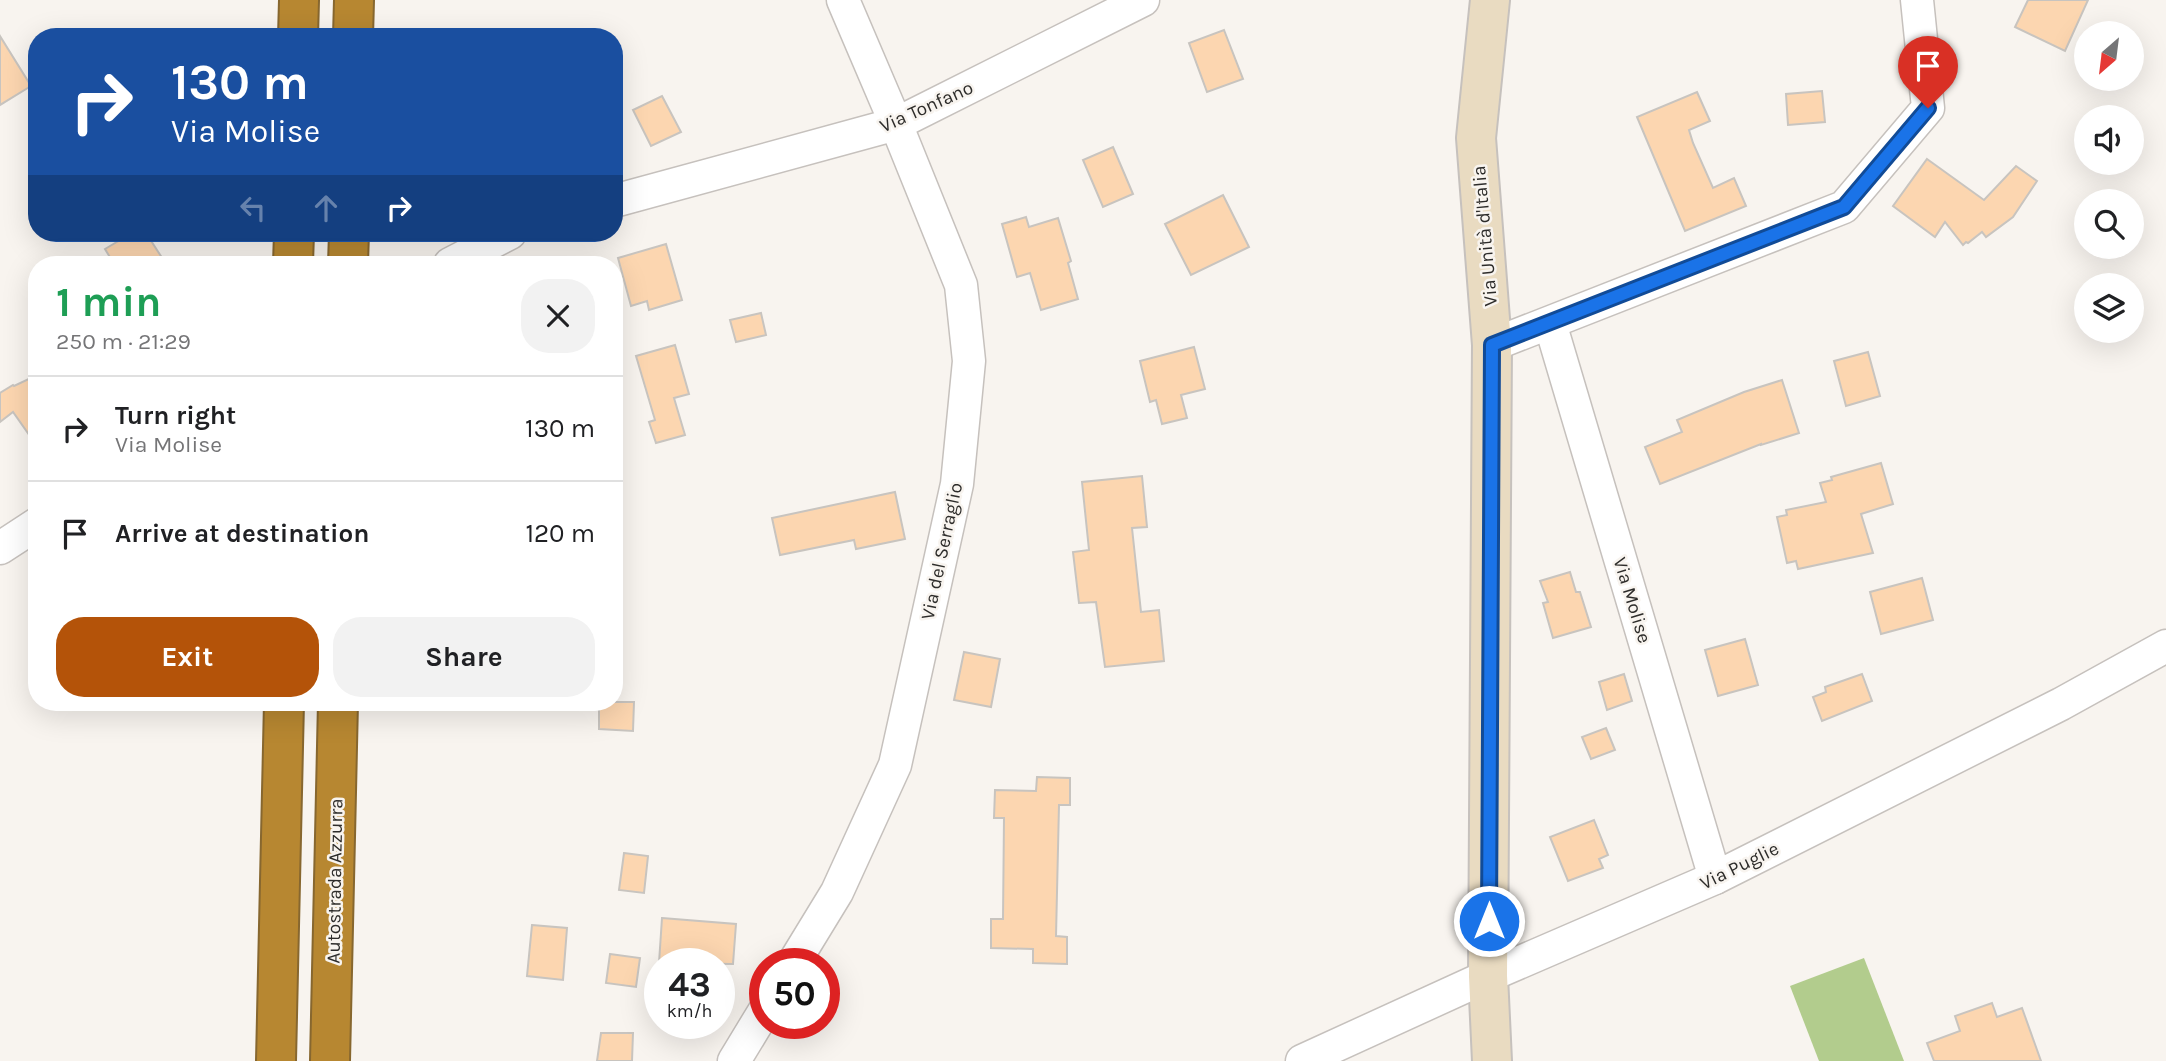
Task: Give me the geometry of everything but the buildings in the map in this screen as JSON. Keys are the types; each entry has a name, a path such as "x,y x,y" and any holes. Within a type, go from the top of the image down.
{"highway":[{"path":"298,28 299,0"},
{"path":"353,28 354,0"},
{"path":"276,1061 284,711"},
{"name":"Autostrada Azzurra","path":"330,1061 338,711"}],"main road":[{"path":"1463,0 1476,138"},
{"name":"Via Unità d'Italia","path":"1490,0 1476,138 1492,345 1489,976 1492,1061"}],"street":[{"name":"Via del Serraglio","path":"803,948 837,892 895,765 957,484 969,361 961,285 843,0"},
{"name":"Via Tonfano","path":"623,199 896,124 1143,0"},
{"path":"1492,345 1844,207 1928,108 1917,0"},
{"path":"465,256 493,242"},
{"name":"Via Molise","path":"1550,323 1716,877"},
{"path":"0,548 28,530"},
{"name":"Via Puglie","path":"1302,1061 1716,877 2061,704 2166,646"},
{"path":"733,1061 749,1036"}],"green space":[{"path":"1864,958 1904,1061 1819,1061 1790,986"}],"route":[{"path":"1489,921 1492,345 1844,207 1928,108"}]}
